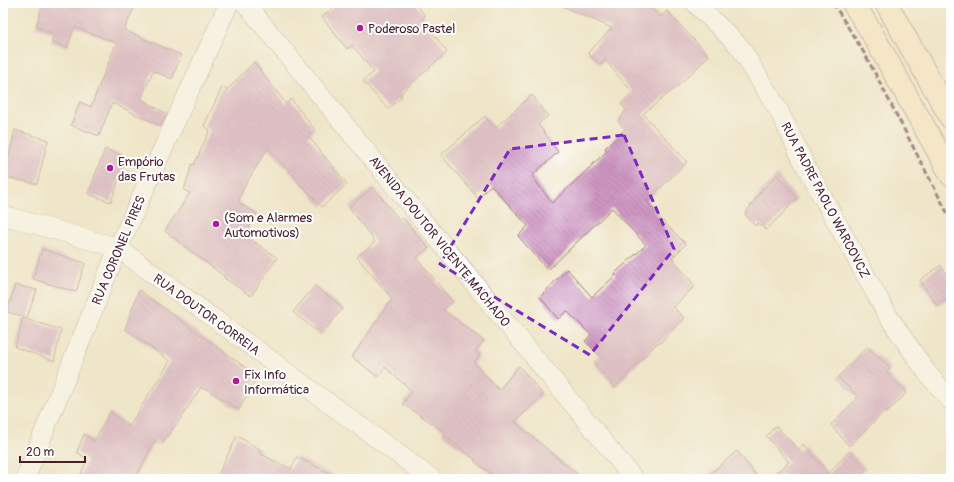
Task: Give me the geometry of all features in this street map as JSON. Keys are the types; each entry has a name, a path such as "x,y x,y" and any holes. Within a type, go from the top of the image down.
{"main road":[{"path":"853,3 869,28 951,175"},
{"path":"886,3 951,118"}],"street":[{"name":"RUA CORONEL PIRES","path":"25,479 118,248 228,3"},
{"name":"AVENIDA DOUTOR VICENTE MACHADO","path":"246,3 634,479"},
{"name":"RUA PADRE PAOLO WARCOVCZ","path":"694,3 740,47 780,113 805,165 888,316 927,373 951,401"},
{"name":"RUA DOUTOR CORREIA","path":"3,215 118,248 432,479"}],"highlighted area":[{"path":"624,135 674,249 590,355 440,264 510,149"}],"building":[{"path":"43,3 136,3 124,30 181,55 172,79 153,71 141,99 167,114 161,126 112,103 99,136 71,125 80,102 91,107 116,43 75,27 67,48 51,42 54,34 36,27"},
{"path":"338,3 415,3 425,16 422,19 447,52 400,94 402,97 388,109 363,81 374,72 352,45 347,49 322,17"},
{"path":"555,3 645,3 660,17 667,11 709,56 679,85 643,114 687,162 647,201 659,217 686,244 672,258 695,286 673,307 684,318 659,344 657,343 615,388 594,363 600,356 585,341 591,335 567,311 558,319 540,297 567,269 592,297 616,275 615,273 646,245 612,208 548,270 518,236 528,226 491,185 478,198 441,155 485,116 495,128 532,95 548,116 538,124 558,152 532,176 552,203 607,151 605,148 625,129 618,122 626,110 621,104 632,92 605,60 600,65 588,53 612,28"},
{"path":"254,62 286,104 291,99 315,130 308,136 347,184 322,207 268,148 245,185 238,202 257,214 245,235 277,258 251,296 224,278 225,277 165,231 190,193 184,190 192,164 194,165 210,130 204,126 222,87 227,90"},
{"path":"15,130 48,140 37,184 4,177"},
{"name":"Empório das Frutas","path":"105,149 127,157 111,202 88,194"},
{"path":"777,175 797,199 766,230 758,223 755,226 745,214 762,190"},
{"path":"373,187 400,221 403,218 429,248 417,258 453,302 443,310 484,341 475,351 480,355 474,363 499,390 519,366 543,395 515,422 583,479 498,479 442,434 444,431 403,404 412,391 385,367 378,377 352,357 392,299 357,257 375,242 349,207"},
{"path":"42,249 85,263 76,292 33,279"},
{"path":"941,265 951,281 951,296 937,306 920,280"},
{"path":"15,285 37,290 27,317 7,312"},
{"path":"315,286 343,308 321,335 293,312"},
{"path":"139,290 257,376 239,410 201,387 179,421 161,444 155,440 135,479 79,479 87,459 77,452 84,434 94,441 110,412 129,426 170,361 125,329"},
{"path":"23,318 61,330 54,361 15,347"},
{"path":"867,347 891,368 886,373 907,392 887,413 885,411 849,446 831,425 858,397 838,377"},
{"path":"776,426 799,450 804,444 828,474 849,451 866,469 856,479 768,479 789,462 766,436"},
{"path":"237,436 261,450 259,453 291,469 297,457 341,479 216,479"},
{"path":"737,451 759,479 704,479"}],"railway":[{"path":"833,3 866,56 951,220"}],"place":[{"name":"Poderoso Pastel","path":"360,28"},
{"name":"Empório das Frutas","path":"110,168"},
{"name":"(Som e Alarmes Automotivos)","path":"216,224"},
{"name":"Fix Info Informática","path":"236,381"}]}
